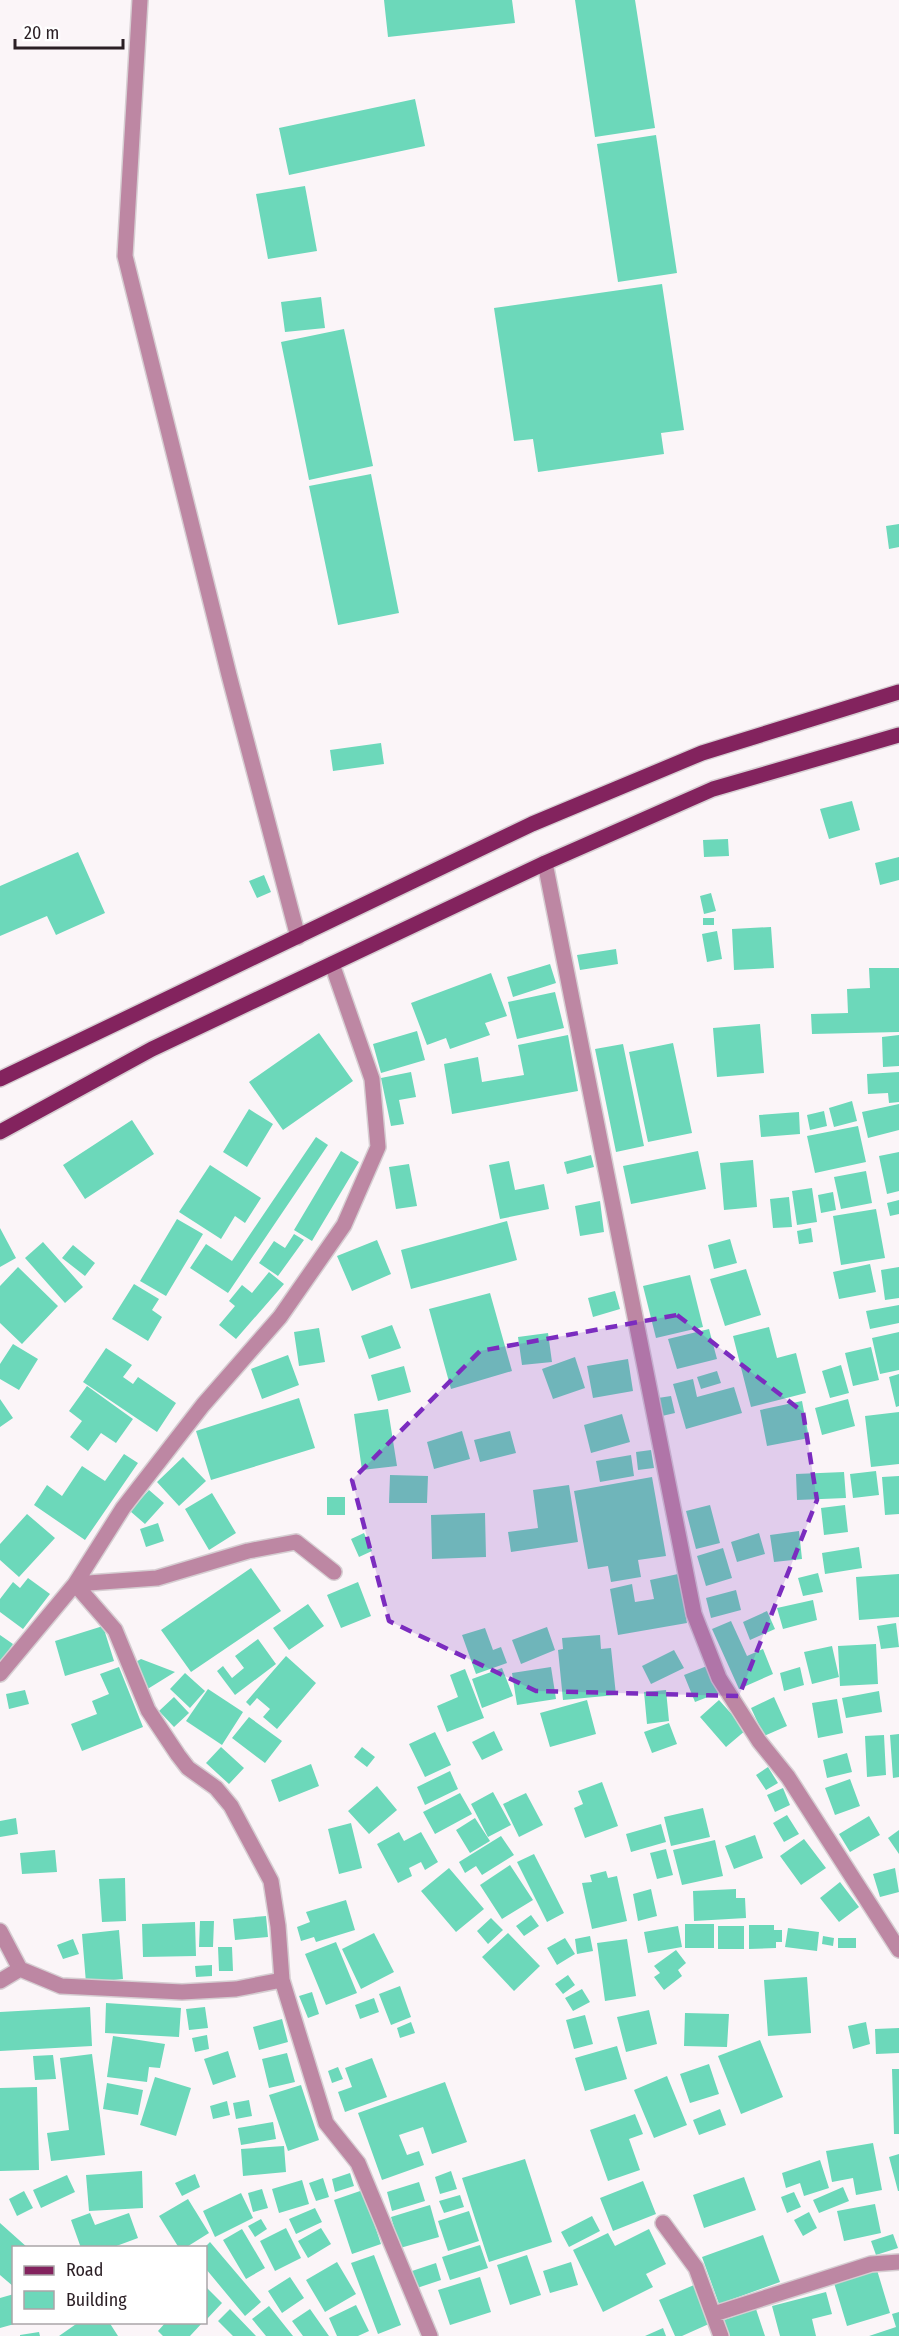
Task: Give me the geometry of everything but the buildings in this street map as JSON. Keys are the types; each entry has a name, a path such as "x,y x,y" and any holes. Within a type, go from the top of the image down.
{"main road":[{"path":"0,1079 532,824 702,753 899,693"},
{"path":"0,1132 152,1049 545,863 713,789 899,735"}],"street":[{"path":"140,0 125,256 229,675 298,936"},
{"path":"545,863 694,1614 719,1678 759,1741 794,1786 899,1950"},
{"path":"0,1674 75,1584 123,1508 203,1405 280,1317 344,1225 378,1147 372,1079 332,964"},
{"path":"75,1584 157,1578 248,1551 296,1542 334,1572"},
{"path":"75,1584 115,1630 148,1710 188,1768 216,1788 231,1806 271,1881 278,1926 282,1980 326,2123 358,2163 430,2336"},
{"path":"0,1931 20,1969 61,1986 182,1992 236,1989 282,1980"},
{"path":"0,1981 20,1969"},
{"path":"663,2223 696,2268 722,2336"},
{"path":"714,2314 871,2264 899,2262"}],"highlighted area":[{"path":"677,1315 803,1412 817,1500 739,1696 536,1691 389,1621 352,1480 480,1351"}]}
